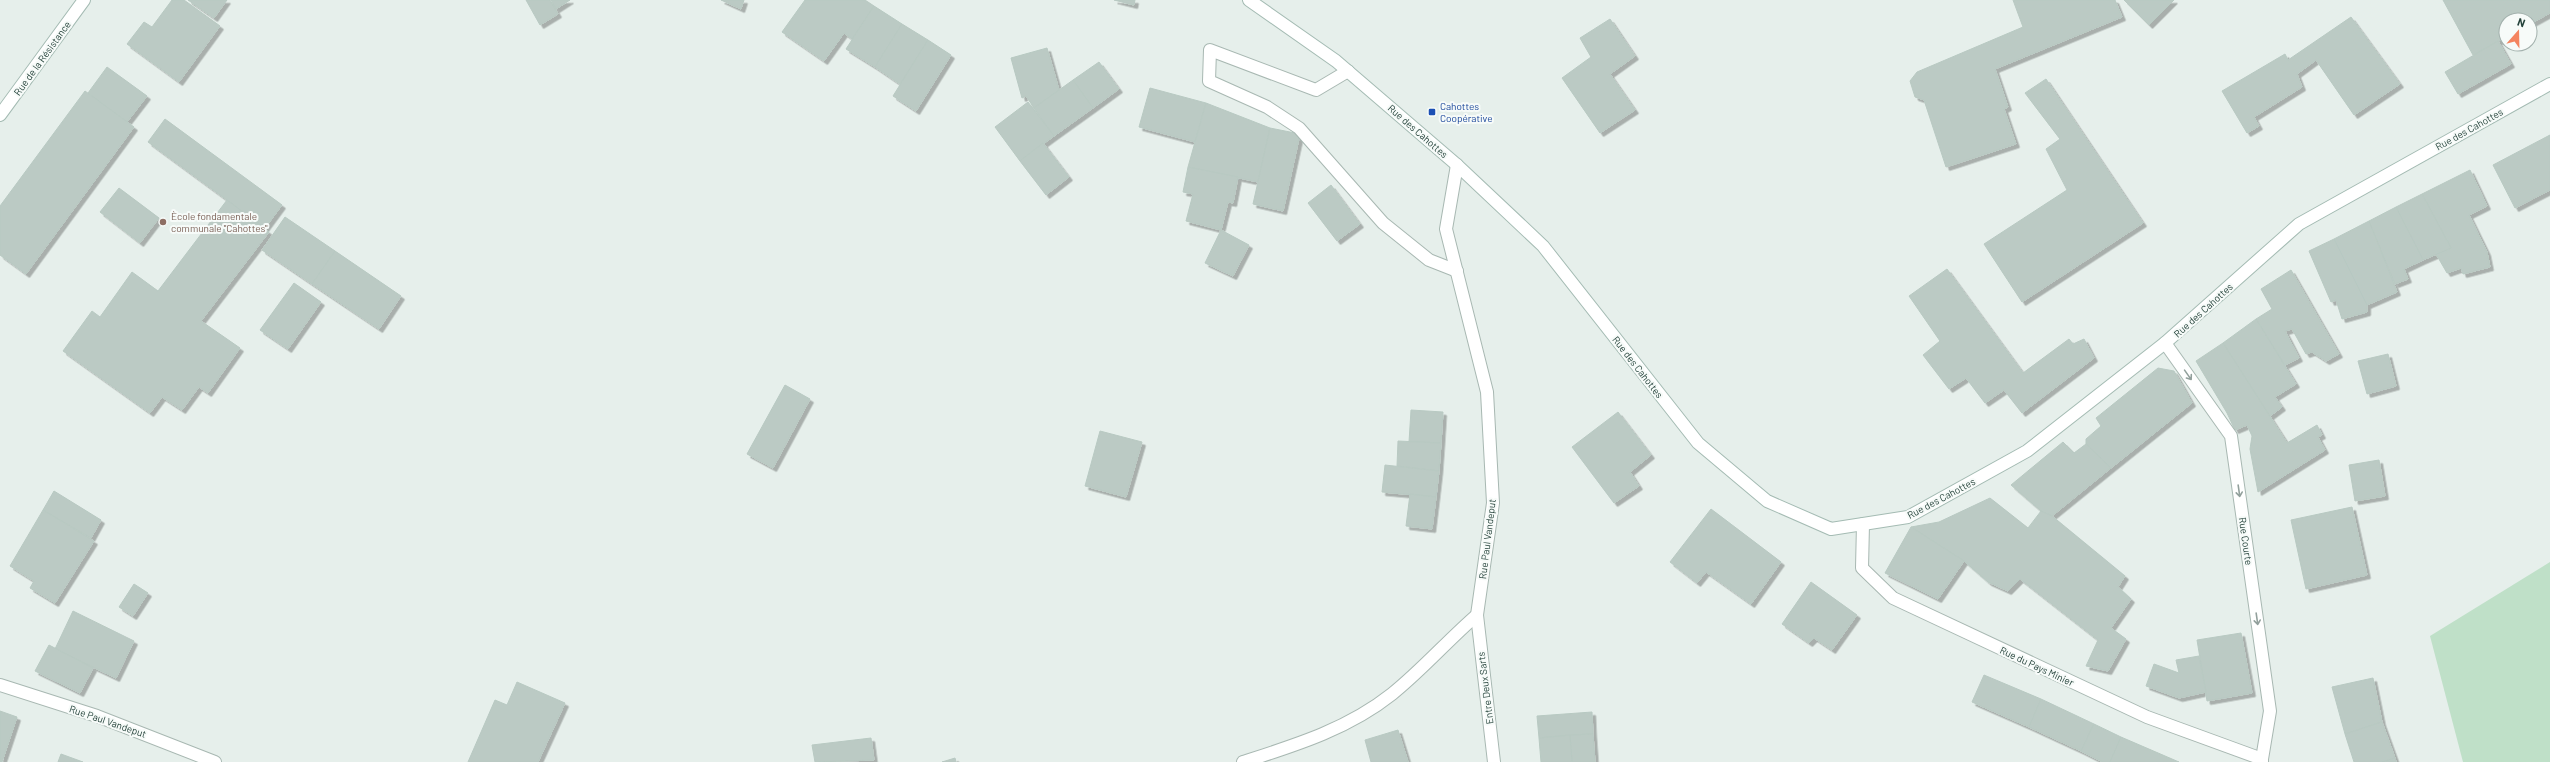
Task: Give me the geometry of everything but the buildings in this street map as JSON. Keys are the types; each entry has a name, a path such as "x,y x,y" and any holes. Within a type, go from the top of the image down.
{"street":[{"name":"Rue de la Résistance","path":"0,115 84,0"},
{"name":"Rue des Cahottes","path":"1249,0 1348,71 1457,165 1543,246 1698,443 1767,501 1831,529 1908,517 2026,451 2165,343 2298,224 2550,84"},
{"path":"1348,71 1316,90 1210,50 1209,81 1266,106 1299,128 1382,223 1429,260 1457,271"},
{"name":"Rue Paul Vandeput","path":"1457,165 1446,229 1487,392 1493,503 1477,615"},
{"name":"Rue Courte","path":"2165,343 2232,436 2270,711 2262,761"},
{"name":"Rue du Pays Minier","path":"1863,524 1862,568 1893,598 2147,717 2262,761"},
{"path":"1243,762 1314,739 1353,720 1392,694 1477,615"},
{"name":"Entre Deux Sarts","path":"1477,615 1494,762"},
{"name":"Rue Paul Vandeput","path":"0,685 97,716 215,762"}],"green space":[{"path":"2550,562 2550,762 2463,762 2430,636"}],"place":[{"name":"Cahottes Coopérative","path":"1432,112"},
{"name":"Ècole fondamentale communale \"Cahottes\"","path":"163,222"}]}
